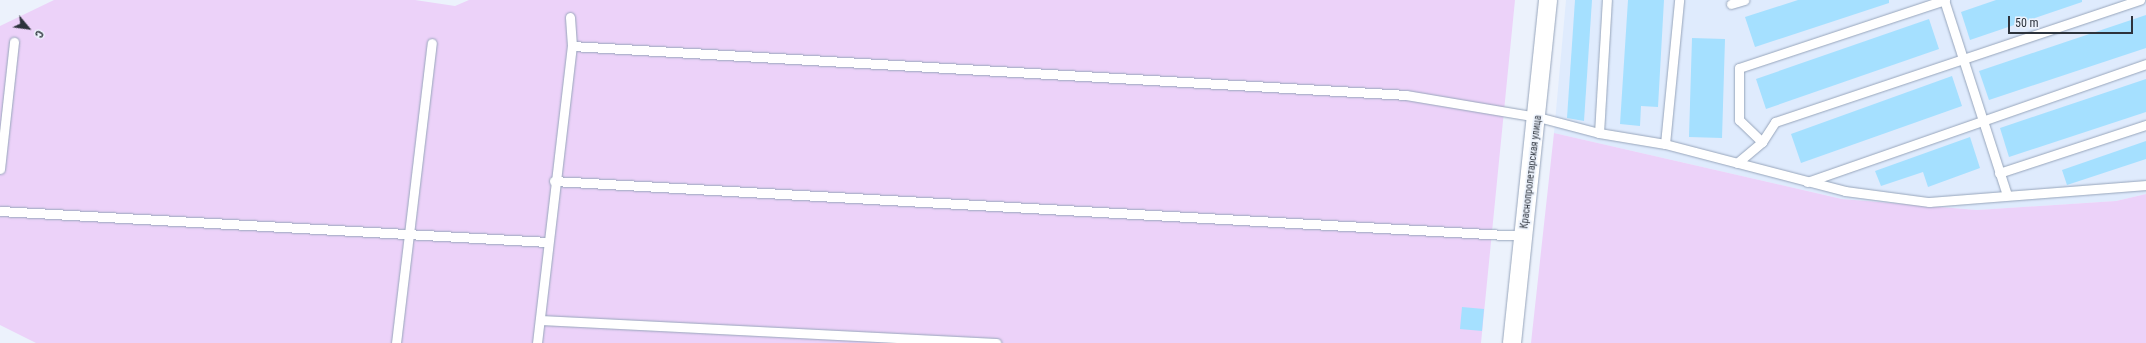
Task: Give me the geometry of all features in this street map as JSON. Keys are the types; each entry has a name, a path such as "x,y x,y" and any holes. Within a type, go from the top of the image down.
{"street":[{"name":"Краснопролетарская улица","path":"1512,343 1523,236 1538,117 1548,0"}],"lane":[{"path":"1599,133 1607,0"},
{"path":"1665,144 1679,0"},
{"path":"1731,4 1744,0"},
{"path":"1762,142 1739,120 1739,68 1945,0 2007,195"},
{"path":"1737,163 1762,142 1775,122 2140,0"},
{"path":"537,343 554,181 572,46 570,17"},
{"path":"0,169 14,42"},
{"path":"396,343 432,43"},
{"path":"572,46 991,73 1277,86 1406,95 1538,117 1599,133 1665,144 1845,191 1930,202 1966,202 2007,195 2146,185"},
{"path":"1807,182 2146,64"},
{"path":"1999,173 2146,126"},
{"path":"554,181 1523,236"},
{"path":"0,211 548,242"},
{"path":"540,320 996,343"}],"shaded area":[{"path":"54,0 415,0 455,6 469,0 1515,0 1481,343 36,343 0,325 0,26"},
{"path":"1566,0 2146,0 2146,194 2116,201 1977,210 1842,199 1554,133"},
{"path":"1554,133 1842,199 1977,210 2116,201 2146,194 2146,343 1531,343"}],"building":[{"path":"1575,0 1592,0 1584,121 1567,118"},
{"path":"1628,0 1664,0 1658,107 1641,106 1640,126 1620,124"},
{"path":"1798,0 1889,0 1889,3 1755,47 1745,17"},
{"path":"1996,0 2082,0 2082,2 1970,40 1961,12"},
{"path":"2146,15 2146,48 1989,100 1979,71"},
{"path":"1929,19 1939,49 1766,109 1756,79"},
{"path":"1692,38 1725,39 1722,138 1689,137"},
{"path":"1952,76 1962,106 1801,163 1791,134"},
{"path":"2146,79 2146,112 2009,157 2000,128"},
{"path":"1970,137 1980,168 1928,187 1923,172 1881,186 1875,171"},
{"path":"2146,141 2146,159 2067,185 2062,170"},
{"path":"1462,307 1484,309 1482,331 1460,329"}]}
